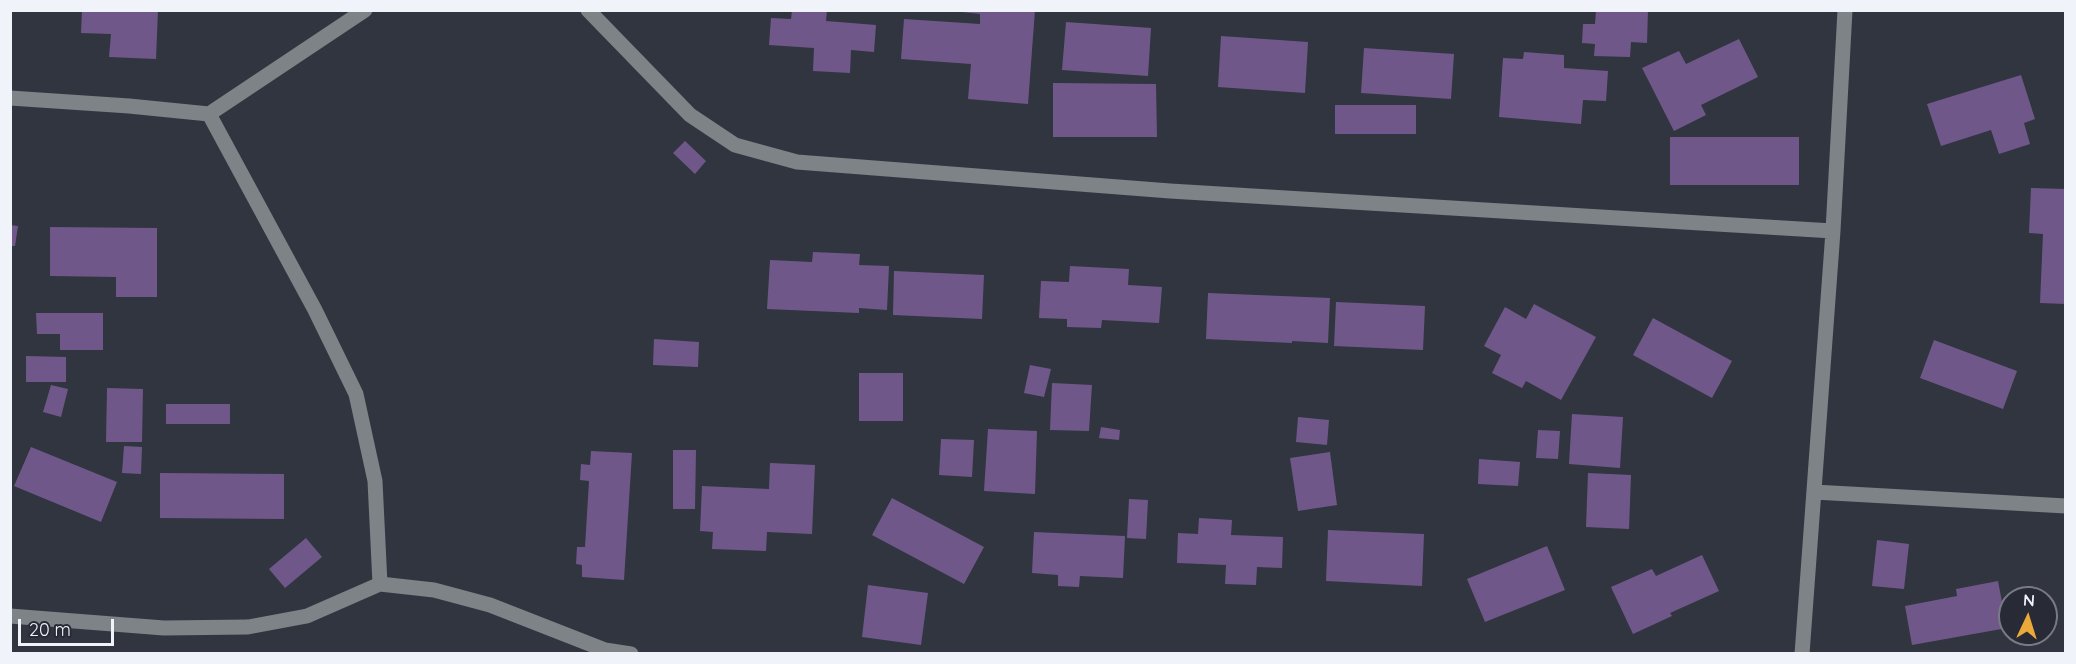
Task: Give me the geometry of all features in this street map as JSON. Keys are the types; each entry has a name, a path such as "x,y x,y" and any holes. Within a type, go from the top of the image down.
{"street":[{"path":"10,98 209,114 365,10"},
{"path":"588,10 690,115 735,145 797,162 1170,191 1833,231"},
{"path":"1802,654 1833,231 1845,10"},
{"path":"209,114 315,310 356,394 375,481 381,584"},
{"path":"1814,492 2066,506"},
{"path":"10,616 164,628 248,627 307,616 381,584 434,590 490,605 605,650 631,654"}],"building":[{"path":"82,10 158,10 156,59 109,57 111,34 81,33"},
{"path":"792,10 827,10 826,21 876,25 874,52 851,50 850,73 813,71 814,48 769,45 771,18 791,19"},
{"path":"962,10 1035,10 1028,104 968,99 971,64 901,59 904,19 980,24 980,14 962,12"},
{"path":"1596,10 1648,10 1647,43 1631,42 1630,57 1594,56 1595,44 1582,43 1583,24 1595,24"},
{"path":"1066,22 1151,28 1148,76 1062,70"},
{"path":"1221,36 1308,42 1305,93 1218,87"},
{"path":"1739,39 1758,77 1701,105 1706,115 1674,131 1642,68 1679,51 1686,64"},
{"path":"1364,48 1454,54 1451,99 1361,93"},
{"path":"1524,52 1564,55 1564,68 1608,71 1606,101 1583,100 1581,124 1499,117 1503,58 1523,59"},
{"path":"2021,75 2035,119 2024,123 2030,144 1999,154 1991,130 1941,146 1927,104"},
{"path":"1053,83 1156,84 1157,137 1053,137"},
{"path":"1335,105 1416,105 1416,134 1335,134"},
{"path":"1670,137 1799,137 1799,185 1670,185"},
{"path":"685,141 706,161 695,174 673,153"},
{"path":"2031,188 2066,189 2066,304 2040,303 2043,234 2029,233"},
{"path":"10,225 18,226 15,246 10,246"},
{"path":"50,227 157,228 157,297 116,297 116,277 50,276"},
{"path":"813,252 860,254 859,265 889,266 887,310 859,308 859,313 767,309 770,260 812,262"},
{"path":"1070,266 1129,269 1128,285 1162,287 1159,323 1102,320 1101,328 1067,327 1067,319 1039,318 1041,281 1069,282"},
{"path":"894,271 984,275 982,319 893,315"},
{"path":"1208,293 1330,298 1328,343 1206,339"},
{"path":"1336,302 1425,306 1423,350 1334,346"},
{"path":"1534,304 1596,337 1561,400 1526,381 1522,388 1492,373 1501,355 1484,346 1505,307 1526,319"},
{"path":"36,313 103,313 103,350 60,350 60,334 37,334"},
{"path":"1653,318 1732,361 1712,398 1633,355"},
{"path":"654,339 699,342 698,367 653,365"},
{"path":"1934,340 2017,371 2003,409 1920,378"},
{"path":"26,356 66,357 66,382 26,382"},
{"path":"1030,365 1051,369 1044,397 1024,393"},
{"path":"859,373 903,373 903,421 859,421"},
{"path":"1052,383 1092,385 1089,431 1050,430"},
{"path":"51,385 68,389 61,417 43,412"},
{"path":"107,388 143,389 142,442 106,442"},
{"path":"166,404 230,404 230,424 166,424"},
{"path":"1572,414 1623,417 1620,468 1569,464"},
{"path":"1298,417 1329,420 1327,445 1296,442"},
{"path":"1101,427 1120,430 1119,440 1099,438"},
{"path":"988,429 1037,431 1035,494 984,491"},
{"path":"1538,430 1560,431 1558,459 1536,458"},
{"path":"941,439 974,440 972,477 939,475"},
{"path":"124,446 142,447 141,474 122,473"},
{"path":"31,447 117,482 101,522 14,486"},
{"path":"673,450 696,450 695,509 673,509"},
{"path":"591,451 632,453 624,580 582,577 582,565 576,564 577,547 585,547 589,481 580,480 581,464 590,465"},
{"path":"1330,452 1337,505 1298,511 1290,458"},
{"path":"1479,459 1520,462 1518,486 1478,484"},
{"path":"770,463 815,465 812,534 767,532 766,551 712,549 713,532 700,531 702,486 769,489"},
{"path":"160,473 284,474 284,519 160,518"},
{"path":"1588,473 1631,475 1629,529 1586,527"},
{"path":"892,498 984,547 964,584 872,535"},
{"path":"1129,499 1148,500 1146,539 1127,538"},
{"path":"1199,518 1232,520 1231,535 1283,537 1282,568 1257,567 1256,585 1225,584 1226,565 1177,563 1178,533 1198,534"},
{"path":"1328,530 1424,534 1422,586 1326,581"},
{"path":"1034,532 1125,536 1123,578 1080,576 1079,587 1058,586 1058,575 1032,573"},
{"path":"306,538 322,557 285,588 269,569"},
{"path":"1877,540 1909,544 1904,589 1872,586"},
{"path":"1547,546 1565,590 1485,622 1467,579"},
{"path":"1702,555 1719,591 1670,613 1672,616 1633,634 1611,587 1652,569 1656,576"},
{"path":"1998,581 1998,630 1912,645 1905,606 1957,596 1956,589"},
{"path":"868,585 928,593 921,645 862,637"}]}
